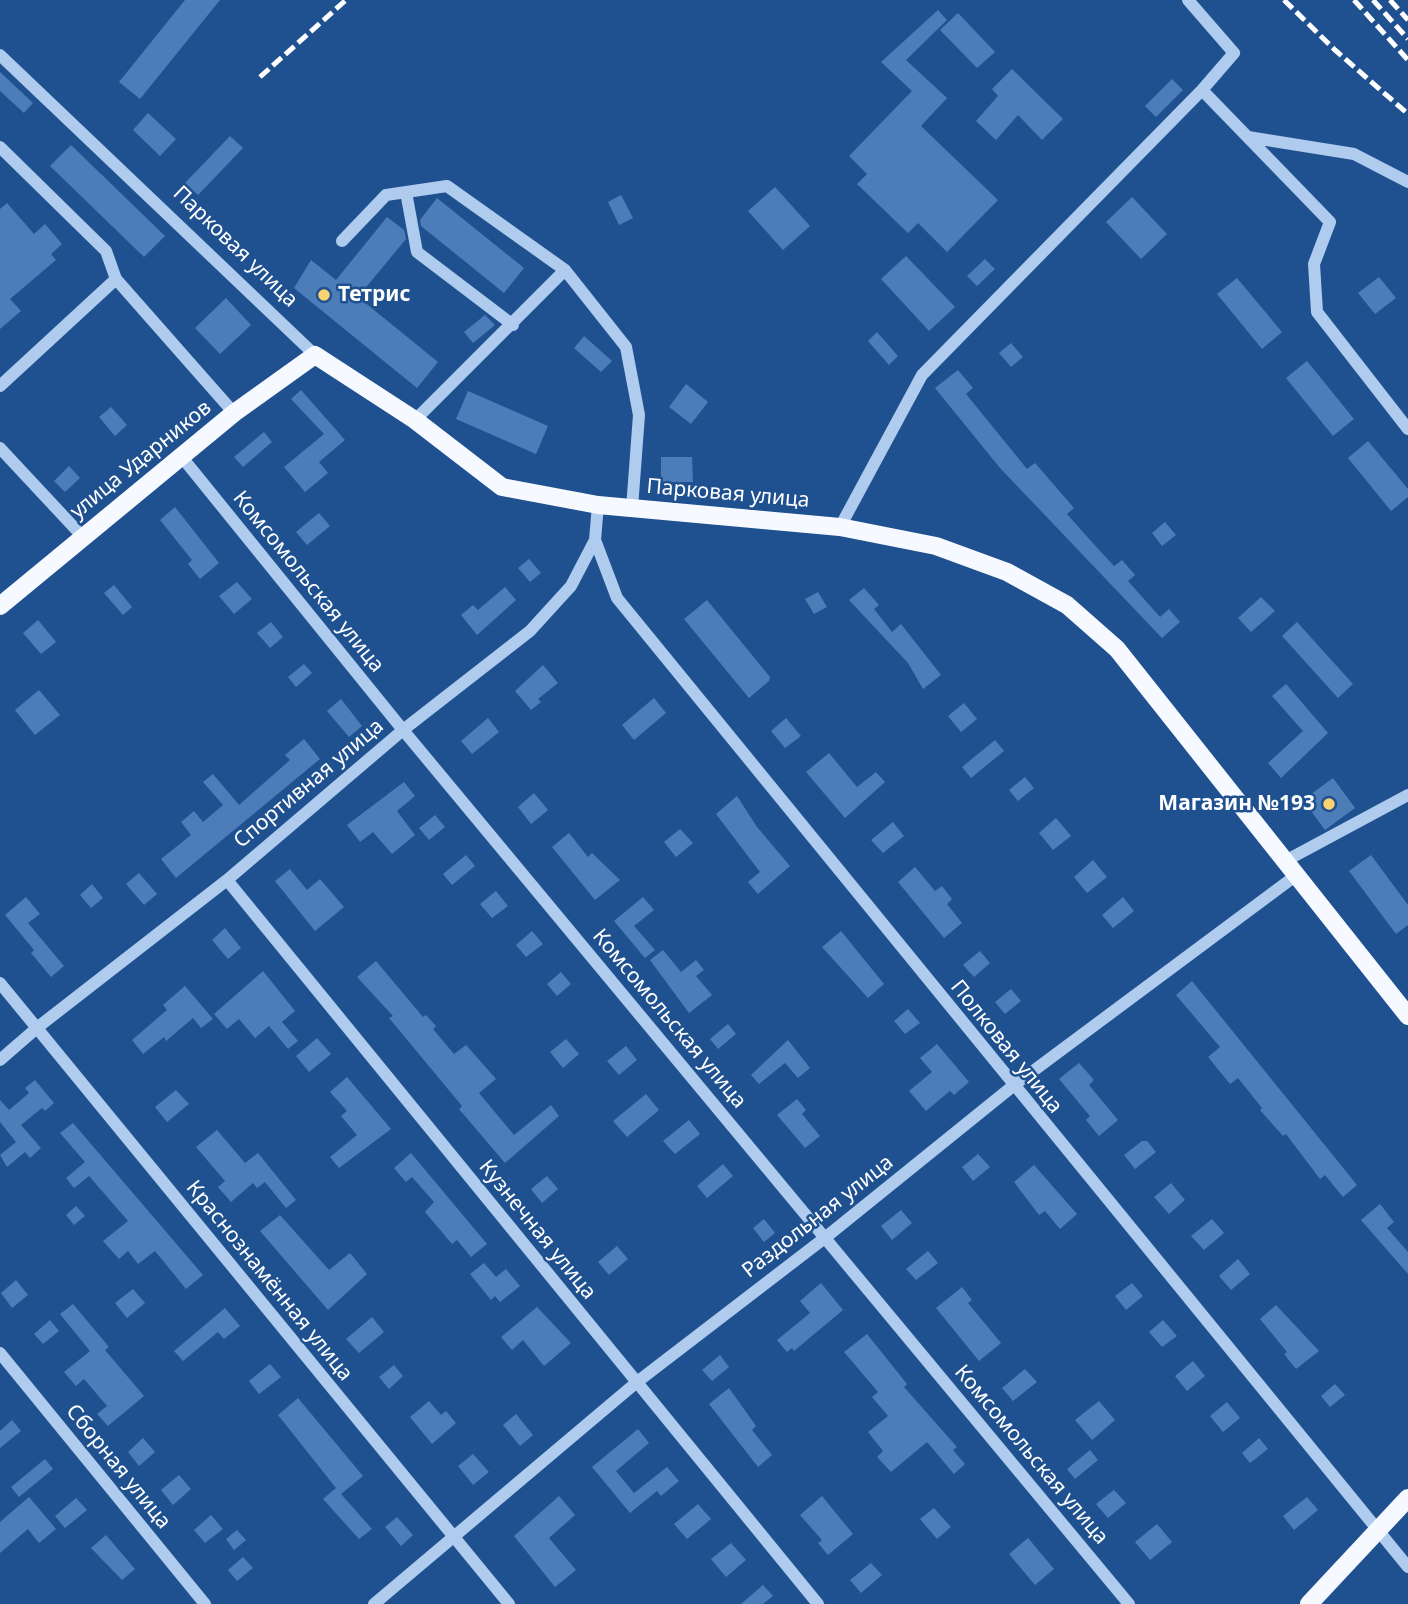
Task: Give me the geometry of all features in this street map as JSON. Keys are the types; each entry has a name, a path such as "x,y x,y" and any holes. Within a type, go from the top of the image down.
{"main road":[{"name":"улица Ударников","path":"0,606 234,413 315,355"},
{"name":"Парковая улица","path":"315,355 415,420 502,487 598,505 840,527 936,546 1007,572 1067,605 1117,649 1408,1016"},
{"path":"1309,1604 1408,1498"}],"street":[{"path":"840,527 922,375 1202,90 1234,53 1188,0"},
{"name":"Парковая улица","path":"0,55 315,355"},
{"path":"1202,90 1330,222 1314,264 1317,312 1408,429"},
{"path":"1248,137 1354,154 1408,182"},
{"path":"0,147 106,251 116,279 234,413"},
{"path":"342,241 386,195 447,186 565,270 626,347 639,415 632,508"},
{"path":"406,192 417,252 513,325"},
{"path":"415,420 513,325 565,270"},
{"path":"0,386 116,279"},
{"path":"0,448 83,537"},
{"name":"Комсомольская улица","path":"181,456 403,730 1129,1604"},
{"name":"Спортивная улица","path":"0,1060 38,1027 227,880 403,730 530,631 571,586 595,540 598,505"},
{"name":"Полковая улица","path":"595,540 617,598 1408,1567"},
{"name":"Раздольная улица","path":"374,1604 637,1382 826,1237 1292,867 1408,795"},
{"name":"Кузнечная улица","path":"227,880 818,1604"},
{"name":"Краснознамённая улица","path":"0,983 509,1604"},
{"name":"Сборная улица","path":"0,1353 205,1604"}],"building":[{"path":"185,0 220,0 140,99 119,82"},
{"path":"938,10 947,20 906,60 947,98 921,126 998,200 947,252 918,223 908,233 857,184 867,174 849,156 912,91 881,62"},
{"path":"958,13 995,52 977,68 940,30"},
{"path":"1012,69 1063,119 1042,140 1018,115 996,140 976,121 998,96 992,89"},
{"path":"0,72 33,103 24,113 0,91"},
{"path":"1172,79 1183,90 1156,117 1145,106"},
{"path":"148,113 176,139 160,156 133,130"},
{"path":"230,136 243,148 198,195 185,183"},
{"path":"71,145 165,236 144,257 50,166"},
{"path":"775,187 810,226 783,250 748,211"},
{"path":"621,195 633,218 619,225 608,202"},
{"path":"1132,197 1167,234 1141,259 1106,222"},
{"path":"437,198 524,268 504,293 421,226 420,220"},
{"path":"7,203 34,234 45,224 62,244 51,254 56,260 10,299 21,311 0,329 0,209"},
{"path":"387,217 404,230 406,239 358,297 438,362 417,388 294,288 311,260 336,280"},
{"path":"906,256 955,307 929,331 881,279"},
{"path":"985,259 995,269 977,286 967,276"},
{"path":"1379,277 1396,298 1375,314 1358,293"},
{"path":"1237,278 1282,332 1262,349 1217,294"},
{"path":"226,298 251,325 220,354 195,328"},
{"path":"485,315 495,325 473,343 464,332"},
{"path":"877,332 898,356 889,365 868,341"},
{"path":"584,336 612,361 601,372 574,348"},
{"path":"1011,343 1023,357 1011,367 999,353"},
{"path":"1307,361 1354,419 1333,436 1286,378"},
{"path":"958,370 973,388 966,394 1027,469 1035,463 1074,508 1067,514 1114,566 1122,560 1135,575 1128,581 1160,617 1169,609 1180,622 1162,638 1000,468 935,388"},
{"path":"686,384 708,402 691,424 669,407"},
{"path":"301,390 345,440 319,462 328,473 305,492 284,467 324,434 291,399"},
{"path":"468,391 548,426 536,454 456,419"},
{"path":"111,407 127,425 115,436 99,417"},
{"path":"264,432 272,442 243,467 234,457"},
{"path":"1368,441 1408,489 1408,497 1391,511 1348,458"},
{"path":"661,457 692,457 693,482 661,482"},
{"path":"69,466 80,478 65,492 54,481"},
{"path":"175,507 219,563 200,579 188,564 192,560 160,520"},
{"path":"319,513 330,526 307,545 296,532"},
{"path":"1165,522 1176,535 1162,546 1152,533"},
{"path":"529,559 541,573 530,582 518,568"},
{"path":"237,582 252,599 234,614 219,596"},
{"path":"114,585 132,607 123,615 104,593"},
{"path":"505,587 516,600 477,635 461,615 473,605 478,610"},
{"path":"864,588 879,605 874,609 892,632 901,624 941,675 923,689 908,663 849,600"},
{"path":"818,592 827,607 814,614 805,599"},
{"path":"1261,597 1275,611 1251,632 1238,618"},
{"path":"707,600 770,677 769,681 749,698 684,619"},
{"path":"38,620 56,642 41,654 23,633"},
{"path":"271,622 283,637 270,648 257,633"},
{"path":"1297,622 1353,684 1338,698 1282,636"},
{"path":"304,664 312,673 296,687 288,677"},
{"path":"543,665 558,683 538,699 541,702 531,710 515,691"},
{"path":"1286,684 1328,733 1281,778 1268,763 1303,731 1272,696"},
{"path":"39,690 60,715 35,735 15,710"},
{"path":"654,698 666,713 634,740 622,725"},
{"path":"341,699 362,726 349,737 327,711"},
{"path":"964,703 977,719 961,732 948,716"},
{"path":"488,718 499,732 472,754 461,741"},
{"path":"786,718 801,736 785,748 771,731"},
{"path":"304,739 320,759 176,878 161,859 191,835 181,822 194,811 203,822 223,805 203,782 213,774 239,805 290,760 285,755"},
{"path":"995,740 1004,751 971,778 962,767"},
{"path":"829,753 857,787 876,772 885,782 845,818 806,772"},
{"path":"1025,777 1034,788 1018,801 1009,790"},
{"name":"Магазин №193","path":"1333,778 1355,808 1325,830 1303,800"},
{"path":"404,782 415,796 397,811 415,835 392,854 373,832 360,842 347,825"},
{"path":"534,793 548,810 531,824 518,807"},
{"path":"737,796 757,827 790,866 758,894 748,882 760,872 716,814"},
{"path":"435,815 445,827 429,840 419,828"},
{"path":"1056,818 1071,836 1053,850 1039,833"},
{"path":"893,822 904,836 883,853 871,840"},
{"path":"680,829 693,843 676,857 664,842"},
{"path":"569,833 588,857 592,853 620,880 595,900 552,847"},
{"path":"466,855 475,866 452,885 443,874"},
{"path":"1371,855 1408,905 1408,925 1396,934 1349,871"},
{"path":"1093,860 1107,877 1087,893 1074,877"},
{"path":"915,867 935,891 942,886 952,899 947,904 962,923 944,938 898,882"},
{"path":"290,869 307,890 320,879 344,907 315,931 275,881"},
{"path":"139,873 157,894 144,905 126,884"},
{"path":"92,884 103,898 91,908 80,895"},
{"path":"496,891 508,906 492,918 480,904"},
{"path":"26,897 40,914 28,923 64,966 51,977 31,953 34,950 5,915"},
{"path":"643,897 654,910 634,926 655,950 645,958 614,921"},
{"path":"1123,897 1134,911 1113,928 1102,915"},
{"path":"225,928 241,948 228,959 212,940"},
{"path":"532,931 543,944 526,957 516,945"},
{"path":"841,931 884,984 868,998 822,947"},
{"path":"663,950 681,972 696,960 704,970 696,976 712,995 689,1013 650,960"},
{"path":"980,951 990,963 974,977 963,965"},
{"path":"376,961 423,1017 426,1015 436,1026 433,1029 454,1054 466,1045 496,1079 479,1093 514,1135 551,1105 559,1116 505,1163 459,1109 462,1106 389,1018 393,1016 357,977"},
{"path":"263,971 295,1011 282,1022 298,1041 288,1049 269,1026 255,1038 239,1019 227,1029 214,1014"},
{"path":"561,972 571,984 557,996 547,984"},
{"path":"1192,981 1357,1185 1343,1197 1325,1175 1320,1179 1286,1134 1283,1136 1260,1110 1262,1108 1238,1078 1230,1084 1208,1057 1220,1047 1176,995"},
{"path":"185,986 213,1019 201,1028 193,1018 166,1041 164,1037 143,1054 132,1040 167,1010 163,1005"},
{"path":"1011,989 1021,1001 1005,1014 995,1002"},
{"path":"908,1009 920,1023 905,1034 894,1021"},
{"path":"728,1024 736,1034 718,1049 710,1039"},
{"path":"317,1038 331,1054 309,1072 296,1056"},
{"path":"566,1039 579,1054 563,1068 550,1052"},
{"path":"788,1040 810,1068 798,1078 785,1063 759,1084 751,1075"},
{"path":"937,1044 969,1082 954,1095 950,1091 926,1111 909,1091 932,1072 920,1058"},
{"path":"626,1046 637,1060 619,1075 607,1061"},
{"path":"1079,1063 1094,1080 1089,1085 1118,1120 1099,1136 1086,1120 1090,1116 1059,1079"},
{"path":"347,1077 391,1129 339,1168 330,1157 357,1135 341,1116 347,1111 330,1092"},
{"path":"35,1080 54,1103 45,1111 42,1108 21,1125 41,1148 30,1158 25,1152 7,1167 0,1155 16,1142 0,1122 0,1100 9,1110 29,1093 25,1088"},
{"path":"176,1090 189,1104 167,1122 155,1107"},
{"path":"646,1094 659,1110 627,1137 613,1121"},
{"path":"797,1099 806,1110 802,1114 820,1136 805,1148 777,1115"},
{"path":"689,1120 700,1134 675,1154 663,1141"},
{"path":"73,1123 203,1275 186,1289 155,1251 138,1264 128,1251 119,1259 103,1241 128,1221 89,1176 74,1188 66,1178 85,1162 60,1133"},
{"path":"217,1130 245,1163 258,1153 296,1200 286,1208 265,1182 257,1188 253,1183 231,1202 218,1187 225,1181 196,1147"},
{"path":"1142,1141 1147,1141 1156,1152 1135,1169 1124,1155"},
{"path":"411,1153 487,1244 471,1257 457,1240 452,1244 425,1212 434,1202 412,1177 406,1182 394,1168"},
{"path":"978,1154 990,1167 973,1181 962,1167"},
{"path":"723,1164 733,1176 707,1198 697,1186"},
{"path":"1034,1165 1077,1214 1060,1229 1045,1211 1039,1215 1014,1182"},
{"path":"547,1176 558,1189 542,1203 531,1189"},
{"path":"1171,1183 1185,1200 1169,1214 1154,1197"},
{"path":"1380,1204 1394,1222 1387,1228 1408,1252 1408,1274 1361,1220"},
{"path":"76,1206 85,1216 74,1225 66,1215"},
{"path":"901,1210 912,1223 892,1240 881,1226"},
{"path":"280,1215 329,1270 350,1253 367,1274 328,1310 260,1231"},
{"path":"764,1219 775,1233 764,1242 753,1228"},
{"path":"1212,1219 1224,1233 1204,1250 1191,1236"},
{"path":"617,1246 628,1259 609,1275 598,1262"},
{"path":"928,1251 938,1263 916,1280 906,1269"},
{"path":"1238,1259 1250,1274 1231,1290 1219,1276"},
{"path":"484,1263 496,1277 506,1269 520,1286 500,1302 495,1296 491,1300 470,1274"},
{"path":"16,1280 28,1295 12,1308 1,1293"},
{"path":"821,1283 843,1310 794,1351 792,1348 787,1352 777,1340 810,1313 800,1301"},
{"path":"1132,1283 1143,1296 1126,1310 1115,1296"},
{"path":"962,1287 972,1300 968,1303 1001,1343 979,1361 936,1308"},
{"path":"133,1289 145,1303 127,1318 115,1303"},
{"path":"73,1304 109,1347 105,1350 144,1396 108,1426 97,1414 107,1406 84,1379 76,1386 64,1372 90,1351 60,1314"},
{"path":"1276,1305 1319,1351 1296,1369 1284,1354 1287,1352 1260,1319"},
{"path":"537,1307 571,1343 544,1366 523,1340 512,1350 501,1337"},
{"path":"225,1308 240,1326 224,1339 218,1332 183,1361 174,1351"},
{"path":"372,1317 384,1332 359,1353 346,1339"},
{"path":"50,1320 59,1331 43,1344 34,1334"},
{"path":"1163,1320 1177,1336 1162,1347 1149,1332"},
{"path":"867,1334 907,1384 904,1387 957,1447 953,1450 965,1464 954,1474 927,1442 891,1472 877,1457 883,1451 868,1432 888,1416 872,1397 878,1392 844,1352"},
{"path":"720,1355 729,1367 712,1381 702,1370"},
{"path":"1193,1361 1205,1376 1187,1391 1175,1376"},
{"path":"270,1364 281,1377 259,1394 249,1381"},
{"path":"394,1365 403,1376 389,1389 379,1377"},
{"path":"1025,1369 1037,1382 1013,1401 1002,1388"},
{"path":"1335,1384 1345,1395 1330,1407 1321,1396"},
{"path":"729,1388 756,1426 752,1430 772,1455 758,1467 709,1404"},
{"path":"298,1398 363,1476 341,1494 372,1529 359,1539 323,1499 336,1488 278,1415"},
{"path":"429,1401 441,1415 446,1411 456,1423 432,1444 410,1417"},
{"path":"1099,1401 1115,1420 1092,1440 1075,1420"},
{"path":"1227,1402 1240,1418 1223,1432 1210,1416"},
{"path":"516,1414 533,1435 520,1446 503,1425"},
{"path":"12,1420 21,1431 0,1448 0,1431"},
{"path":"638,1429 649,1443 616,1471 634,1493 667,1467 679,1481 661,1496 657,1491 630,1513 592,1467"},
{"path":"143,1438 155,1452 139,1466 128,1452"},
{"path":"1259,1438 1268,1449 1250,1463 1242,1453"},
{"path":"1090,1450 1098,1460 1075,1479 1067,1469"},
{"path":"473,1454 489,1472 473,1485 458,1466"},
{"path":"45,1459 53,1469 19,1497 11,1487"},
{"path":"179,1475 191,1489 173,1505 161,1490"},
{"path":"1114,1490 1126,1503 1108,1518 1096,1504"},
{"path":"559,1496 575,1515 549,1538 576,1570 555,1587 514,1536"},
{"path":"822,1496 853,1534 828,1555 818,1543 822,1540 800,1515"},
{"path":"29,1497 56,1529 39,1543 28,1529 0,1553 0,1522"},
{"path":"1307,1497 1318,1510 1294,1530 1283,1516"},
{"path":"76,1498 87,1510 65,1528 55,1516"},
{"path":"698,1504 711,1519 687,1539 674,1524"},
{"path":"934,1508 951,1527 937,1539 920,1519"},
{"path":"211,1515 223,1529 205,1543 194,1530"},
{"path":"397,1517 413,1535 401,1546 385,1527"},
{"path":"1157,1524 1172,1542 1150,1560 1135,1542"},
{"path":"237,1530 246,1540 234,1550 226,1539"},
{"path":"106,1535 135,1569 122,1580 91,1548"},
{"path":"1028,1538 1054,1569 1035,1585 1009,1554"},
{"path":"731,1543 746,1560 726,1577 711,1559"},
{"path":"243,1557 253,1568 237,1581 228,1570"},
{"path":"871,1563 882,1575 861,1593 850,1580"},
{"path":"763,1585 773,1596 763,1604 741,1604"}],"railway":[{"path":"260,77 346,0"},
{"path":"1284,0 1335,50 1408,114"},
{"path":"1354,0 1408,60"},
{"path":"1373,0 1408,39"},
{"path":"1390,0 1408,20"}],"place":[{"name":"Тетрис","path":"324,295"},
{"name":"Магазин №193","path":"1329,804"}]}
